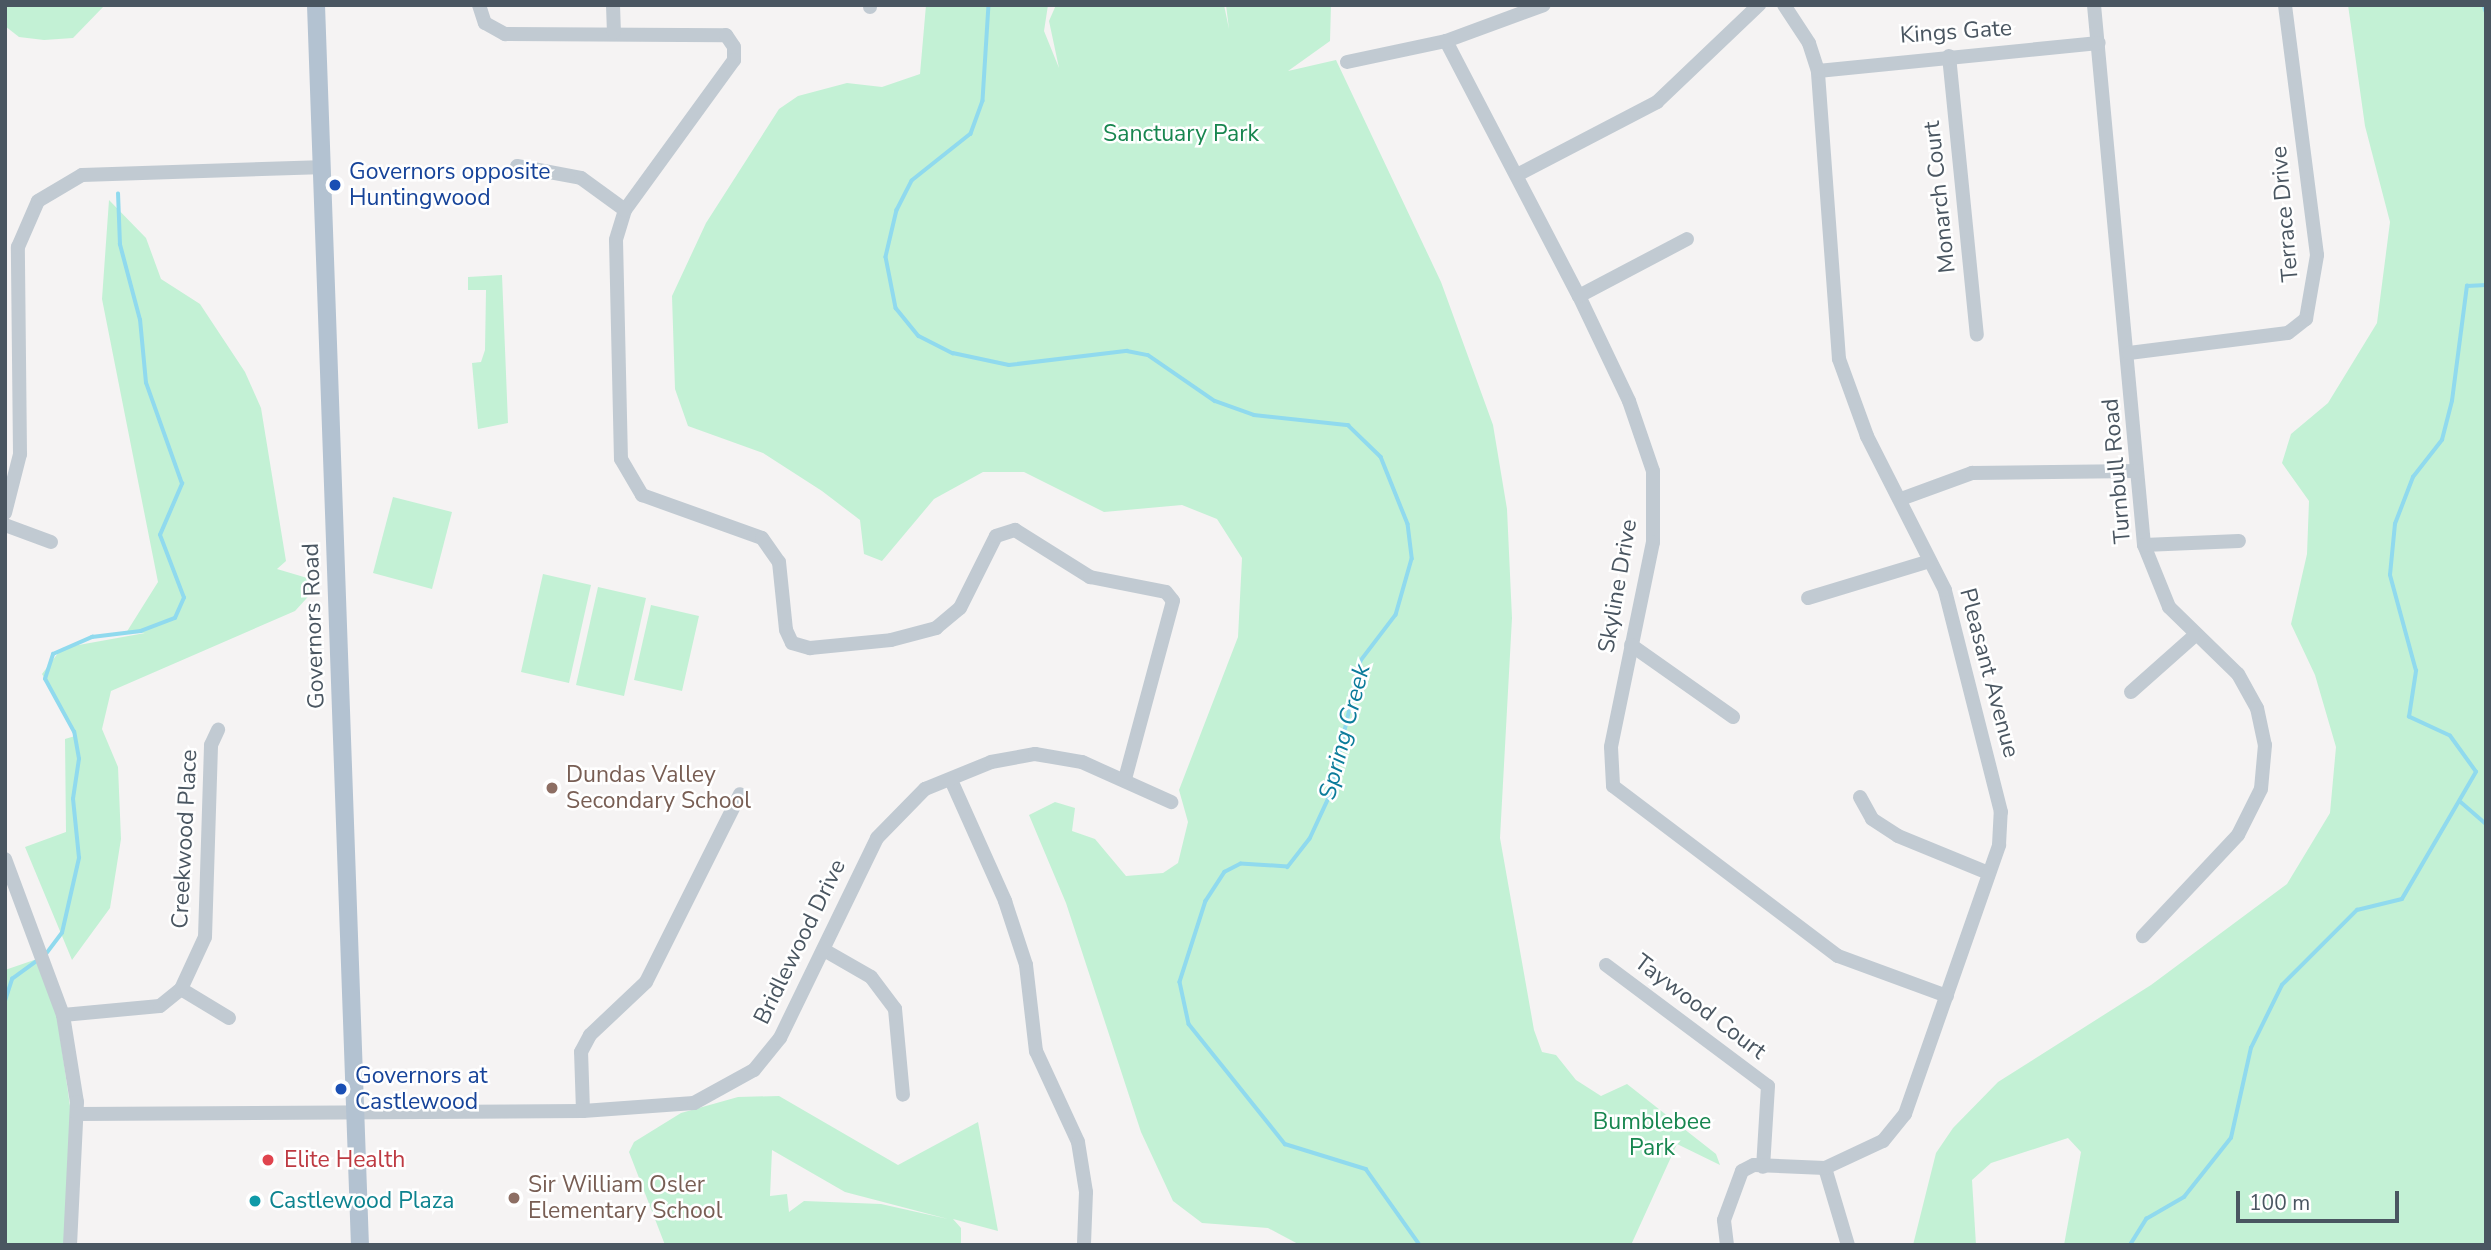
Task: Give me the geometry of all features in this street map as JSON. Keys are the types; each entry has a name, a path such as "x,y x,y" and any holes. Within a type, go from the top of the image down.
{"main road":[{"name":"Governors Road","path":"316,5 318,167 358,1111 360,1245"}],"street":[{"path":"479,5 485,23 505,34 614,32 726,35 734,47 734,60 625,210 615,268 621,459 642,495 762,538 779,562 786,630 792,643 810,648 891,640 936,628 960,608 996,536 1015,530 1090,577 1166,592 1173,601 1125,779"},
{"path":"613,5 614,32"},
{"path":"1347,62 1446,41 1544,5"},
{"path":"1517,175 1657,102 1759,5"},
{"name":"Pleasant Avenue","path":"1759,1166 1825,1168 1883,1140 1905,1114 1988,873 2001,812 1962,643 1930,561 1867,436 1839,359 1818,71 1809,43 1784,5"},
{"name":"Turnbull Road","path":"2095,5 2129,353 2144,545 2169,607 2194,636 2238,674 2257,708 2265,745 2261,789 2238,835 2143,936"},
{"name":"Terrace Drive","path":"2129,353 2288,333 2306,318 2316,255 2286,5"},
{"name":"Skyline Drive","path":"1446,41 1579,296 1629,401 1653,471 1653,542 1608,770 1626,801 1838,956 1947,996"},
{"name":"Kings Gate","path":"1818,71 2099,43"},
{"name":"Monarch Court","path":"1949,56 1977,335"},
{"path":"517,166 581,178 625,210"},
{"path":"5,513 20,454 18,247 24,222 38,201 64,182 82,175 318,167"},
{"path":"1579,296 1687,239"},
{"path":"5,354 21,354"},
{"path":"1901,499 1984,472 2137,471"},
{"path":"5,525 51,542"},
{"path":"2144,545 2239,541"},
{"path":"1808,598 1930,561"},
{"path":"2131,692 2194,636"},
{"path":"1631,645 1733,717"},
{"name":"Creekwood Place","path":"181,989 205,936 211,745 218,730"},
{"name":"Bridlewood Drive","path":"77,1114 583,1111 694,1103 754,1070 800,1003 877,838 925,789 1035,754 1125,779 1171,802"},
{"path":"951,780 1005,901 1026,965 1036,1051 1077,1142 1086,1192 1084,1245"},
{"path":"583,1111 585,1044 646,982 740,794"},
{"path":"1860,797 1872,819 1898,836 1988,873"},
{"path":"5,859 62,1015 77,1114 70,1245"},
{"path":"5,902 20,895"},
{"path":"824,950 871,977 895,1009 903,1095"},
{"name":"Taywood Court","path":"1606,965 1768,1086 1759,1166"},
{"path":"62,1015 160,1006 181,989 229,1018"},
{"path":"1727,1245 1724,1220 1732,1194 1742,1171 1759,1166"},
{"path":"1825,1168 1848,1245"}],"green space":[{"path":"5,5 105,5 73,38 44,40 19,37 5,26"},
{"path":"926,5 1048,5 1044,31 1059,68 1049,21 1056,5 1224,5 1229,29 1226,5 1331,5 1330,41 1288,71 1336,60 1441,282 1493,425 1507,509 1512,618 1500,838 1534,1030 1542,1052 1556,1055 1576,1080 1601,1096 1627,1084 1716,1154 1720,1165 1677,1144 1631,1245 1300,1245 1268,1228 1202,1223 1173,1201 1141,1132 1066,903 1029,815 1055,802 1075,808 1072,831 1095,839 1126,876 1163,873 1178,863 1188,822 1179,790 1238,637 1242,558 1217,519 1182,505 1104,512 1024,472 983,472 934,499 882,561 864,554 860,520 822,491 763,453 688,426 675,389 672,296 706,223 779,109 798,96 847,83 882,87 920,74"},
{"path":"2348,5 2486,5 2486,1245 2064,1245 2081,1152 2068,1138 1991,1163 1972,1180 1976,1245 1913,1245 1936,1153 1953,1128 1998,1082 2151,985 2287,884 2330,813 2336,747 2315,675 2291,624 2307,554 2309,501 2282,463 2291,434 2328,403 2377,323 2390,222 2365,126"},
{"path":"109,200 146,238 161,279 200,304 245,372 261,408 286,561 277,569 314,580 316,588 295,611 111,691 102,729 118,767 121,839 110,908 72,960 25,847 66,832 65,739 75,736 42,674 62,648 145,633 126,633 158,582 102,299"},
{"path":"502,275 508,423 478,429 472,363 481,362 485,350 486,290 468,290 468,277"},
{"path":"393,497 452,512 432,589 373,573"},
{"path":"543,574 591,585 569,683 521,672"},
{"path":"598,587 646,598 624,696 576,685"},
{"path":"651,605 699,616 682,691 634,680"},
{"path":"40,958 57,1015 71,1113 65,1245 5,1245 5,970"},
{"path":"779,1096 898,1165 978,1122 998,1231 953,1219 961,1228 961,1245 665,1245 629,1152 634,1142 681,1113 738,1097","holes":["772,1150 845,1192 948,1219 881,1204 804,1201 789,1212 787,1194 770,1196"]}],"waterway":[{"name":"Spring Creek","path":"989,5 983,101 971,134 912,181 897,210 886,257 896,308 919,336 953,353 1009,365 1127,351 1148,355 1215,401 1254,415 1348,425 1381,457 1408,524 1412,559 1396,615 1361,661 1330,796 1310,839 1288,867 1241,864 1225,872 1206,901 1180,982 1189,1024 1285,1144 1366,1169 1420,1245"},
{"path":"2484,5 2486,11"},
{"path":"46,954 62,933 79,858 73,799 79,759 74,732 45,679 53,654 92,637 141,631 175,618 184,598 160,535 182,484 146,383 140,320 120,245 118,194"},
{"path":"2130,1245 2146,1219 2184,1197 2231,1138 2251,1048 2282,985 2357,910 2402,899 2476,772 2450,736 2409,717 2416,671 2390,575 2395,524 2413,477 2442,440 2452,401 2467,286 2486,285"},
{"path":"2461,802 2486,824"},
{"path":"5,1001 12,979 37,961"}],"place":[{"name":"Governors opposite Huntingwood","path":"335,185"},
{"name":"Dundas Valley Secondary School","path":"552,788"},
{"name":"Governors at Castlewood","path":"341,1089"},
{"name":"Elite Health","path":"268,1160"},
{"name":"Sir William Osler Elementary School","path":"514,1198"},
{"name":"Castlewood Plaza","path":"255,1201"}],"park label":[{"name":"Sanctuary Park","path":"1181,134"},
{"name":"Bumblebee Park","path":"1652,1135"}]}
